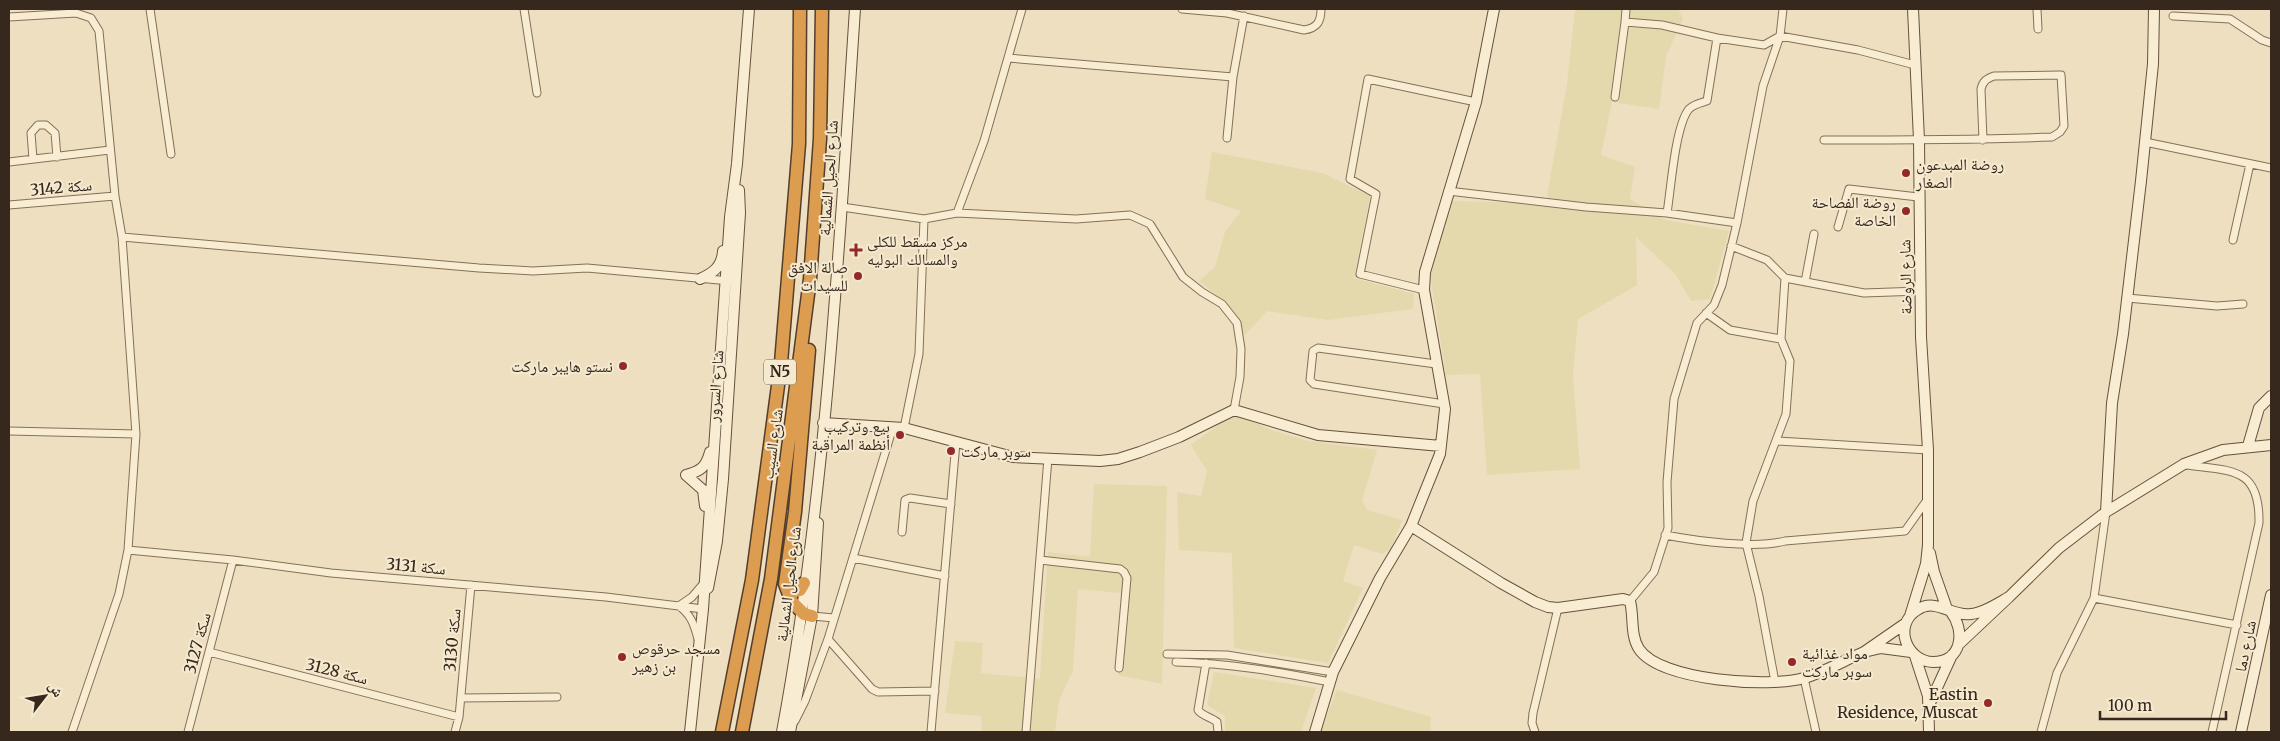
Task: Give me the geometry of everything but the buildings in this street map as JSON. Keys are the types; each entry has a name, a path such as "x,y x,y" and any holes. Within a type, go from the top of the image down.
{"highway":[{"name":"شارع السيب","path":"722,732 752,580 781,363 799,144 800,9"},
{"name":"شارع السيب","path":"742,732 771,579 810,279 820,139 822,9"},
{"path":"820,139 830,9"},
{"path":"806,614 792,602 785,584 795,512 814,294 810,279"},
{"path":"785,584 796,592 800,590 804,583"}],"street":[{"path":"150,9 171,154"},
{"path":"524,9 537,93"},
{"name":"شارع السرور","path":"703,609 713,572 717,541 731,281 730,216 737,164 749,9"},
{"name":"شارع الحيل الشمالية","path":"788,731 806,614 804,583 823,423 842,208 855,9"},
{"path":"957,213 984,141 1022,9"},
{"path":"1182,9 1208,10 1244,16 1304,30 1313,28 1318,24 1321,9"},
{"path":"1315,732 1332,677 1380,578 1411,526 1441,446 1444,404 1424,290 1425,272 1476,102 1494,9"},
{"path":"1615,96 1626,9"},
{"path":"1783,9 1780,36 1763,86 1738,223 1722,285 1714,305 1697,323 1674,399 1667,482 1668,528 1654,572 1630,600 1636,642 1640,651 1649,659 1675,671 1740,683 1775,682 1804,678 1864,652 1881,648 1913,654 1925,661 1935,662 1945,659 2059,548 2106,512 2184,464 2223,450 2271,445"},
{"name":"شارع الروضة","path":"1908,620 1926,564 1928,545 1928,450 1920,291 1919,140 1913,9"},
{"path":"2038,9 2038,29"},
{"path":"2041,732 2057,673 2094,598 2106,512 2112,402 2127,298 2145,142 2152,64 2154,9"},
{"path":"9,17 76,13 91,18 99,32 115,196 122,237 136,434 128,550 119,594 72,732"},
{"path":"1227,138 1233,76 1244,16"},
{"path":"2173,16 2230,19 2262,40 2271,43"},
{"path":"1625,22 1662,25 1716,38 1764,45 1780,36 1858,50 1915,65"},
{"path":"1667,213 1680,128 1688,110 1696,104 1707,101 1716,38"},
{"path":"1008,58 1233,76"},
{"path":"1824,140 1983,140 2052,137 2060,132 2064,126 2061,75 1994,76 1982,82 1983,140"},
{"path":"1424,290 1360,274 1376,194 1350,179 1368,79 1476,102"},
{"path":"34,159 31,133 38,125 46,125 55,133 57,156"},
{"path":"2145,142 2271,168"},
{"path":"9,162 110,150"},
{"name":"شارع السرور","path":"690,732 703,609 722,344 740,212 737,164"},
{"path":"2233,240 2250,164"},
{"path":"1838,227 1848,189 1918,197"},
{"path":"1448,191 1586,207 1667,213 1738,223"},
{"name":"سكة 3142","path":"9,205 115,196"},
{"path":"842,208 924,219 957,213 1076,219 1130,215 1150,224 1183,277 1202,292 1222,304 1237,323 1241,348 1240,377 1234,410"},
{"path":"700,279 713,272 720,265 725,229 730,216"},
{"path":"788,731 805,700 828,639 853,558 898,428 919,354 924,219"},
{"path":"1805,282 1814,234"},
{"path":"122,237 479,268 533,271 586,268 731,281"},
{"path":"1732,246 1767,260 1785,278 1864,294 1920,291"},
{"path":"1775,682 1759,596 1746,543 1754,501 1786,414 1790,361 1781,339 1785,278"},
{"path":"2127,298 2217,306 2243,304"},
{"path":"1706,313 1730,330 1781,339"},
{"path":"708,523 703,490 686,475 700,471 706,464 709,453 716,355 722,344"},
{"path":"1436,364 1318,348 1313,351 1310,380 1314,384 1444,404"},
{"path":"2248,446 2259,408 2271,396"},
{"path":"823,423 898,428 1013,457 1118,459 1179,437 1234,410 1318,434 1441,446"},
{"path":"9,431 136,434"},
{"name":"شارع الحيل الشمالية","path":"788,731 798,693 822,475 821,440"},
{"path":"1777,441 1928,450"},
{"path":"931,732 956,442"},
{"path":"2248,446 2271,452"},
{"path":"1026,732 1048,458"},
{"path":"2184,464 2239,474 2254,485 2259,502 2258,523 2212,732"},
{"path":"902,532 905,500 910,498 951,504"},
{"path":"1665,535 1703,542 1770,544 1812,538 1905,531 1928,499"},
{"path":"1411,526 1501,584 1548,608 1614,600 1630,600"},
{"name":"شارع الروضة","path":"1928,545 1934,572 1949,610"},
{"name":"سكة 3131","path":"128,550 233,560 331,573 471,584 703,609"},
{"path":"853,558 945,576"},
{"name":"سكة 3127","path":"188,732 233,560"},
{"path":"1040,560 1120,569 1124,572 1127,578 1119,668"},
{"path":"699,644 693,621 688,613 679,606 692,597 704,583"},
{"name":"سكة 3130","path":"455,732 459,717 471,584"},
{"name":"شارع دما","path":"2241,732 2271,595"},
{"path":"1864,652 1908,620 1923,606 1931,605 1970,615 2010,597"},
{"path":"2094,598 2237,625"},
{"path":"1535,732 1532,723 1533,713 1558,608"},
{"path":"1929,706 1956,649 1961,633 1958,621 1949,610"},
{"path":"806,614 834,618"},
{"path":"1908,620 1904,633 1906,643 1913,654 1926,688 1929,706 1929,732"},
{"path":"828,639 872,689 878,692 935,691"},
{"name":"سكة 3128","path":"209,652 459,717"},
{"path":"1167,654 1227,655 1332,677"},
{"path":"1176,662 1206,663 1332,677"},
{"path":"1206,663 1198,710 1201,714 1211,717 1217,722 1218,732"},
{"path":"1804,678 1816,732"},
{"path":"461,698 556,697"}],"shaded area":[{"path":"1575,9 1678,9 1683,19 1666,56 1659,109 1612,102 1601,155 1635,167 1630,199 1665,220 1729,231 1710,299 1691,301 1676,275 1636,237 1637,285 1578,319 1573,375 1580,469 1487,475 1480,374 1446,375 1430,275 1453,201 1553,204 1547,196 1567,84"},
{"path":"1212,152 1322,173 1370,196 1354,278 1414,294 1413,309 1328,320 1267,311 1244,336 1239,321 1225,302 1199,281 1215,267 1225,232 1241,211 1205,199"},
{"path":"1234,413 1271,430 1308,441 1377,450 1362,501 1367,510 1402,520 1391,548 1382,554 1354,545 1343,581 1363,588 1328,663 1234,648 1232,553 1179,550 1177,492 1201,496 1207,471 1191,445"},
{"path":"1094,484 1167,486 1162,684 1118,675 1121,593 1078,589 1073,671 1059,700 1055,732 982,732 981,716 945,713 955,641 983,643 981,673 1040,679 1048,552 1090,557"},
{"path":"1214,672 1316,688 1301,732 1225,732 1225,716 1207,705"},
{"path":"1337,690 1431,717 1430,732 1320,732"}],"place":[{"name":"روضة المبدعون الصغار","path":"1906,173"},
{"name":"روضة الفصاحة الخاصة","path":"1906,211"},
{"name":"مركز مسقط للكلى والمسالك البوليه","path":"856,250"},
{"name":"صالة الافق للسيدات","path":"858,276"},
{"name":"نستو هايبر ماركت","path":"623,366"},
{"name":"بيع وتركيب أنظمة المراقبة","path":"900,435"},
{"name":"سوبر ماركت","path":"951,451"},
{"name":"مسجد حرقوص بن زهير","path":"622,657"},
{"name":"مواد غذائية سوبر ماركت","path":"1792,662"},
{"name":"Eastin Residence, Muscat","path":"1988,703"}]}
